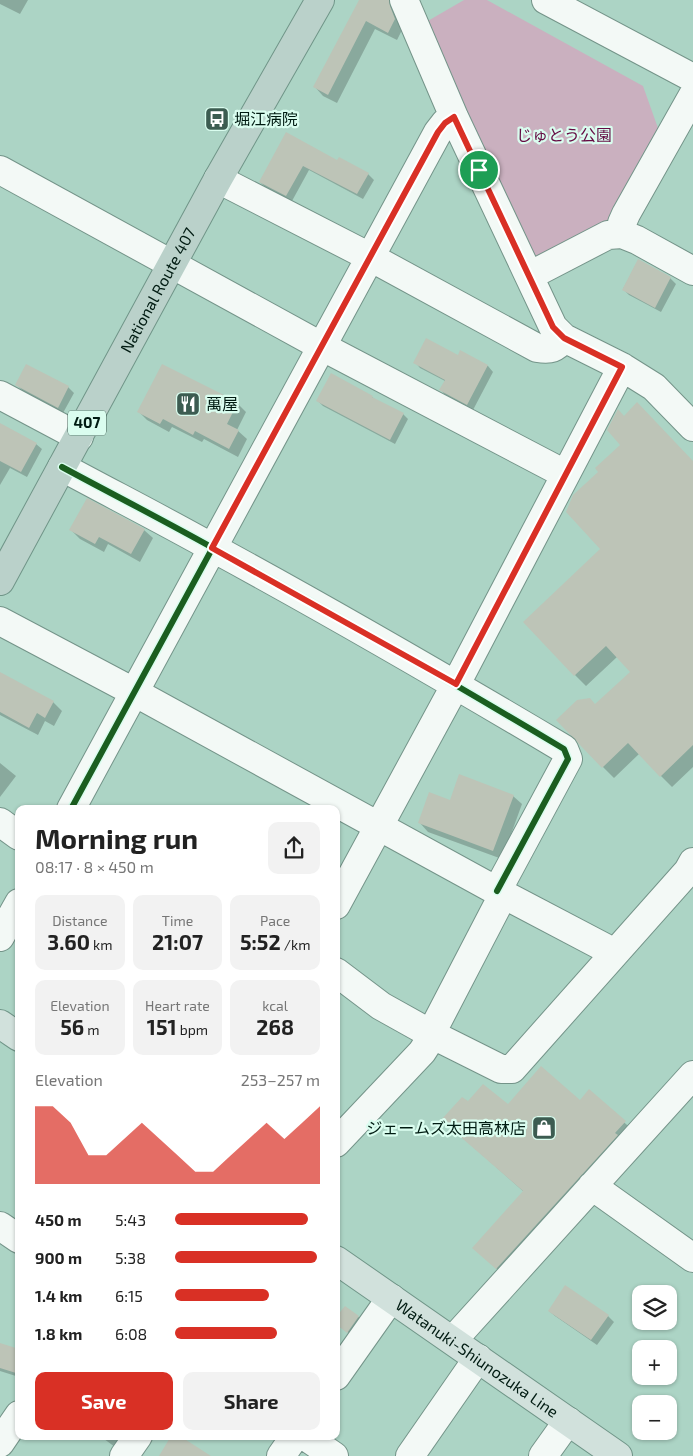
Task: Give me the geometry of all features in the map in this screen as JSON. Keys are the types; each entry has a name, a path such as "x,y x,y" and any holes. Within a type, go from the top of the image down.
{"highway":[{"name":"National Route 407","path":"0,581 218,179 320,0"}],"main road":[{"path":"0,1024 15,1034"},
{"name":"Watanuki-Shiunozuka Line","path":"340,1263 618,1456"}],"street":[{"path":"404,0 454,117 553,327 564,338 622,367 654,386 693,427"},
{"path":"546,0 693,78"},
{"path":"622,234 622,223 626,214 693,96"},
{"path":"73,805 438,132 445,123 454,117"},
{"path":"0,170 322,346 565,474"},
{"path":"218,179 370,257 537,348 548,349 558,346 564,338"},
{"path":"529,276 608,236 622,234 637,240 693,271"},
{"path":"340,898 456,684 622,367"},
{"path":"0,395 79,437"},
{"path":"62,467 456,684 564,749 568,759 500,893 436,1024 433,1035 422,1052 340,1139"},
{"path":"0,621 134,692 500,893 615,953"},
{"path":"0,822 15,833"},
{"path":"340,975 381,1006 433,1035 501,1069 512,1068 691,869"},
{"path":"0,937 15,910"},
{"path":"453,1340 693,1075"},
{"path":"592,1186 693,1258"},
{"path":"0,1226 15,1236"},
{"path":"340,1370 391,1298"},
{"path":"410,1456 478,1358"},
{"path":"0,1443 15,1421"},
{"path":"543,1456 568,1421"},
{"path":"124,1456 135,1440"},
{"path":"281,1456 292,1440"},
{"path":"311,1440 334,1456"}],"green space":[{"name":"じゅとう公園","path":"464,0 487,0 643,86 659,131 605,226 538,259 529,256 426,22"}],"building":[{"path":"359,0 389,0 395,19 388,33 366,21 328,95 313,87"},
{"path":"286,132 337,160 339,157 369,173 357,194 303,166 286,196 259,182"},
{"path":"638,259 671,277 655,308 622,290"},
{"path":"426,338 458,355 460,350 488,365 467,405 439,390 445,380 413,363"},
{"path":"26,364 69,386 58,408 15,385"},
{"path":"162,364 238,402 227,424 239,430 229,449 195,431 193,435 163,419 160,424 137,412"},
{"path":"331,373 404,413 390,440 316,401"},
{"path":"637,402 693,461 693,745 660,777 628,743 602,768 556,720 577,700 590,698 595,704 630,672 606,646 574,676 523,622 600,549 566,512 573,495 598,472 595,468 620,445 607,430 618,409 624,416"},
{"path":"0,423 37,443 21,472 0,461"},
{"path":"87,498 145,529 131,554 99,537 95,544 69,530"},
{"path":"0,672 54,701 45,718 37,713 29,728 0,712"},
{"path":"459,774 514,795 493,851 418,823 429,792 450,800"},
{"path":"541,1066 580,1100 589,1089 626,1121 615,1133 618,1135 496,1269 472,1248 523,1191 441,1120 462,1097 468,1101 483,1084 508,1104"},
{"path":"565,1285 609,1315 591,1340 548,1311"},
{"path":"345,1306 359,1316 347,1333 340,1327 340,1312"},
{"path":"0,1343 15,1348 15,1373 0,1368"},
{"path":"169,1440 186,1440 211,1456 159,1456"}],"cycle path":[{"path":"73,805 438,132 445,123 454,117"},
{"path":"62,467 301,597 564,749 568,759 497,891"}],"place":[{"name":"堀江病院","path":"217,119"},
{"name":"萬屋","path":"188,404"},
{"name":"ジェームズ太田高林店","path":"544,1128"}],"route":[{"path":"454,117 479,170 553,327 564,338 622,367 456,684 212,548 438,132 445,123 454,117"}]}
